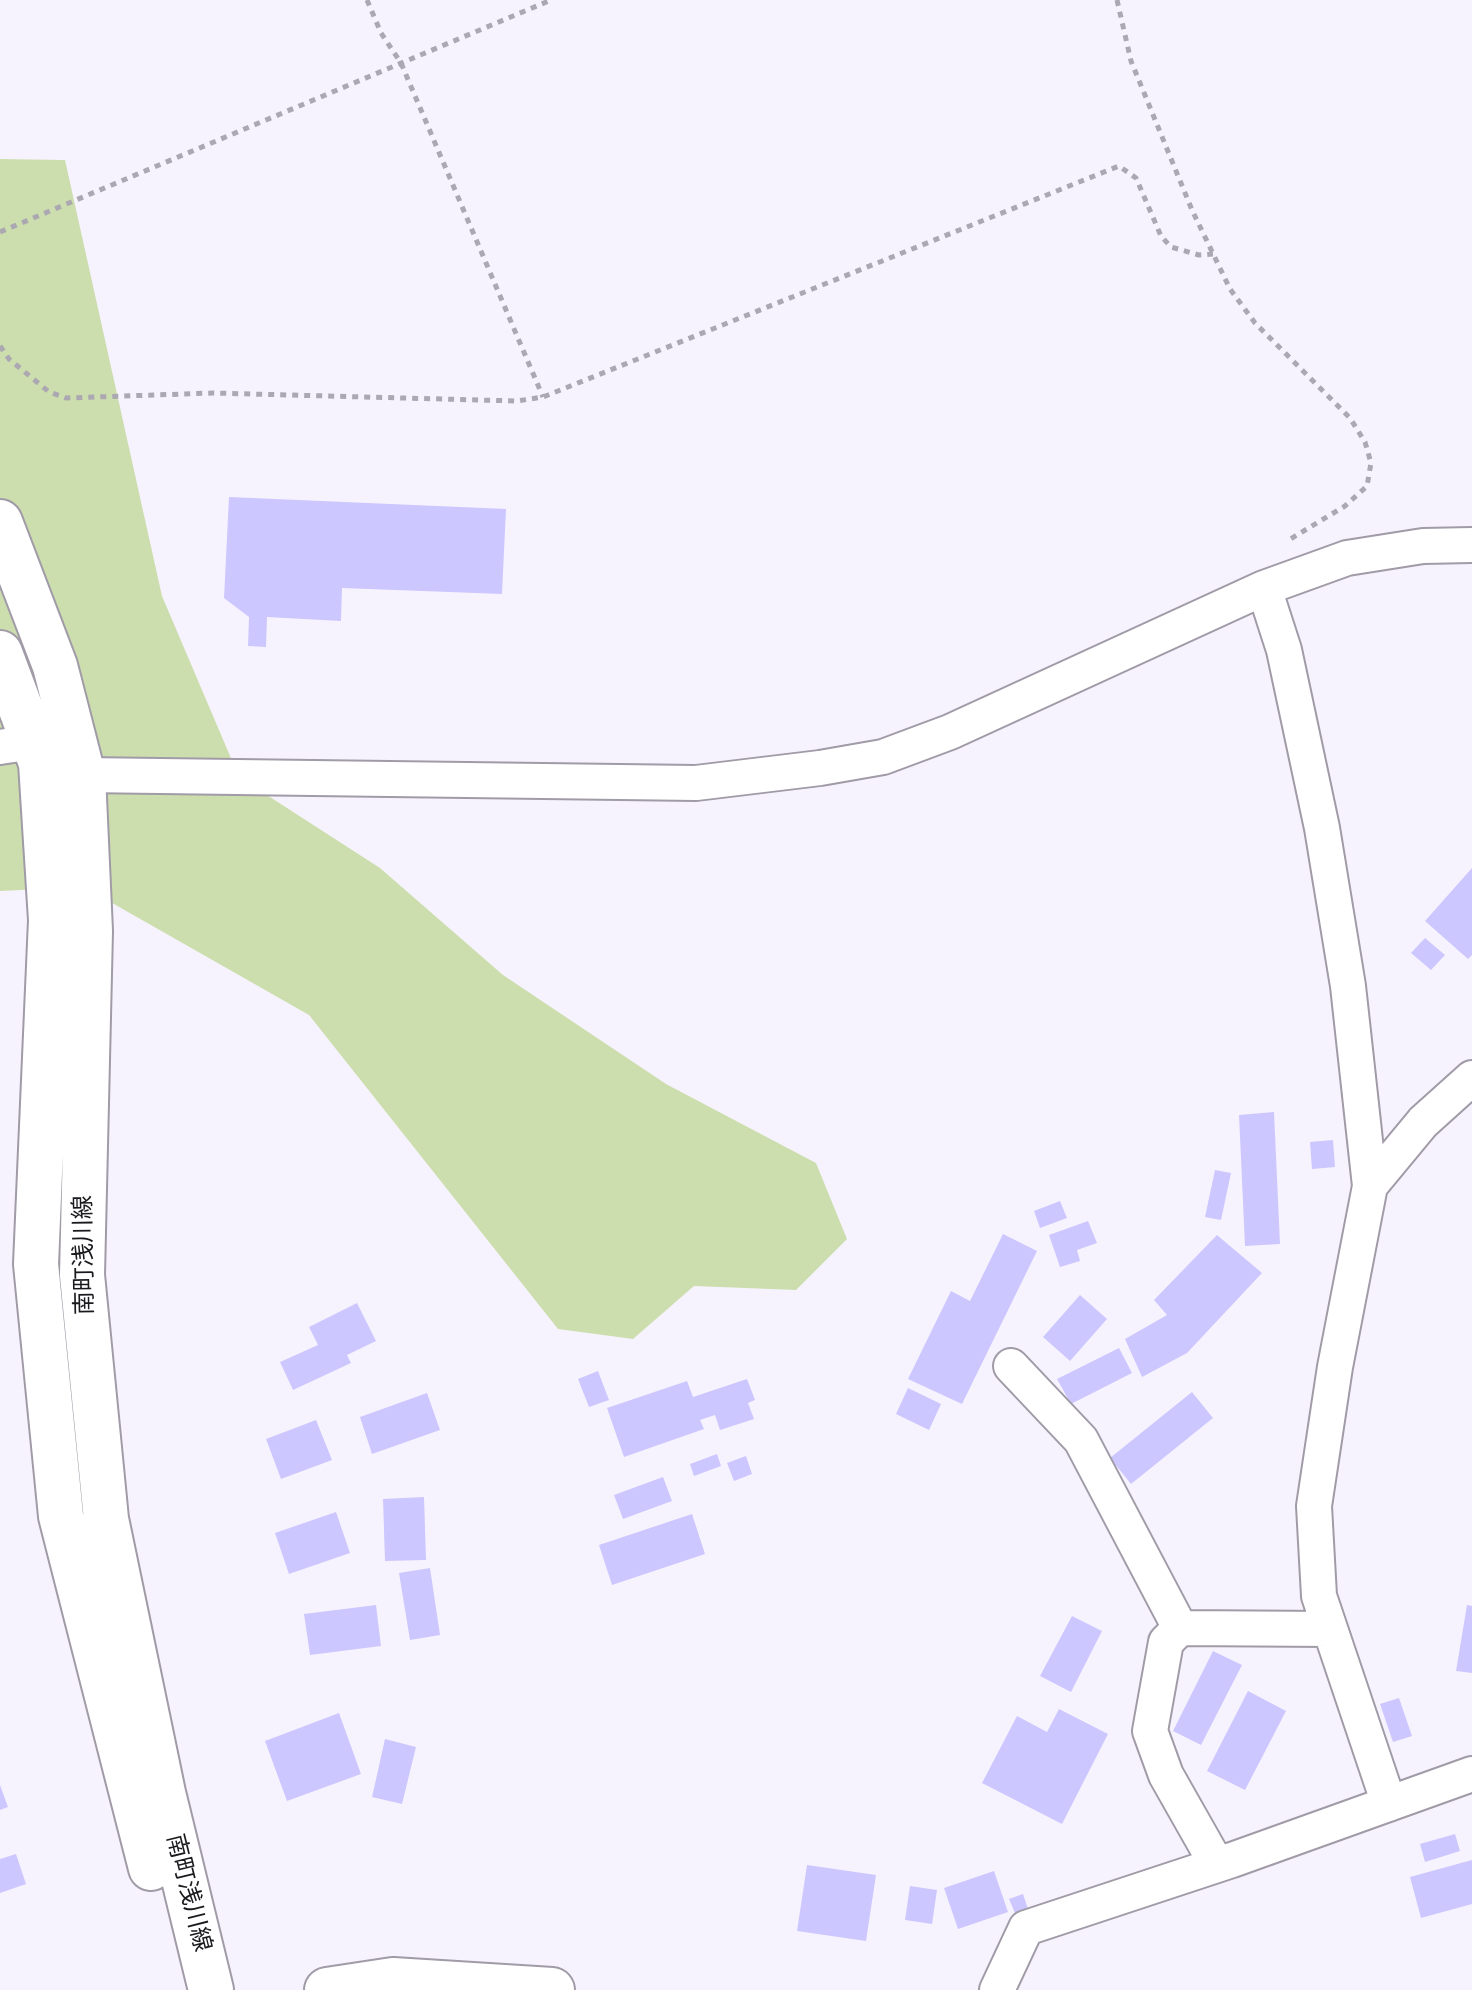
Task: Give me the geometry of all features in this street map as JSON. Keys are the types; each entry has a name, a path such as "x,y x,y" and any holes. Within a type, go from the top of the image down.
{"street":[{"name":"南町浅川線","path":"0,522 55,666 83,775 90,931 82,1275 106,1519 163,1793 211,1990"},
{"path":"83,775 696,783 820,768 883,757 950,732 1264,588 1347,558 1423,546 1472,545"},
{"path":"1264,588 1284,650 1322,828 1348,986 1370,1186 1335,1367 1314,1506 1319,1596 1389,1804"},
{"name":"南町浅川線","path":"0,653 16,744 41,763 51,920 36,1264 61,1516 182,1990"},
{"path":"1370,1186 1423,1122 1472,1078"},
{"path":"1011,1366 1081,1440 1180,1628"},
{"path":"1217,1865 1166,1775 1150,1731 1166,1642 1180,1628 1330,1629"},
{"path":"997,1990 1026,1928 1217,1865 1472,1774"},
{"path":"327,1990 393,1980 552,1990"}],"path":[{"path":"367,0 381,33 401,63 543,397"},
{"path":"0,232 551,0"},
{"path":"1117,0 1131,61 1230,289 1255,323 1350,418 1365,442 1371,463 1367,486 1345,506 1275,548"},
{"path":"0,346 9,359 49,392 66,398 213,393 517,401 543,397 1119,166 1136,178 1161,236 1171,247 1199,255 1213,254"}],"green space":[{"path":"0,159 65,160 162,596 239,777 380,868 503,975 666,1084 816,1163 847,1239 796,1290 694,1286 633,1339 558,1329 309,1015 84,887 0,891"}],"building":[{"path":"229,497 506,509 502,594 342,588 341,621 267,617 266,647 248,646 249,617 224,598"},
{"path":"1472,868 1472,955 1468,959 1425,921"},
{"path":"1425,938 1445,955 1431,970 1411,953"},
{"path":"1274,1112 1280,1244 1245,1246 1239,1115"},
{"path":"1333,1140 1335,1167 1312,1169 1310,1142"},
{"path":"1215,1170 1231,1173 1221,1220 1205,1217"},
{"path":"1060,1201 1067,1218 1040,1228 1034,1211"},
{"path":"1088,1221 1097,1243 1077,1250 1080,1261 1060,1267 1049,1235"},
{"path":"1003,1234 1037,1251 962,1404 908,1379 951,1291 970,1301"},
{"path":"1217,1235 1262,1273 1187,1353 1142,1377 1125,1339 1167,1315 1154,1300"},
{"path":"1080,1295 1107,1319 1070,1361 1043,1337"},
{"path":"357,1303 376,1341 347,1355 351,1363 293,1390 280,1362 318,1345 309,1327"},
{"path":"1119,1348 1132,1373 1071,1404 1057,1379"},
{"path":"598,1371 609,1400 589,1407 578,1379"},
{"path":"747,1379 755,1400 748,1403 754,1419 720,1430 715,1415 700,1420 704,1429 624,1457 607,1408 687,1381 693,1397"},
{"path":"908,1388 941,1404 929,1430 896,1414"},
{"path":"1192,1392 1213,1418 1131,1484 1110,1458"},
{"path":"427,1393 440,1430 372,1454 360,1417"},
{"path":"316,1420 332,1460 281,1479 266,1439"},
{"path":"717,1454 721,1466 694,1476 690,1464"},
{"path":"746,1456 752,1474 734,1481 727,1463"},
{"path":"663,1477 672,1501 623,1519 614,1495"},
{"path":"424,1497 426,1560 385,1561 383,1499"},
{"path":"336,1512 350,1553 289,1574 275,1533"},
{"path":"692,1514 705,1554 612,1585 599,1545"},
{"path":"430,1568 440,1635 410,1640 399,1573"},
{"path":"376,1605 381,1646 310,1655 304,1614"},
{"path":"1467,1605 1472,1606 1472,1673 1456,1671"},
{"path":"1072,1616 1102,1631 1071,1692 1040,1676"},
{"path":"1213,1651 1242,1665 1201,1745 1173,1731"},
{"path":"1248,1691 1286,1711 1245,1790 1207,1771"},
{"path":"1399,1698 1412,1736 1393,1742 1380,1704"},
{"path":"1059,1709 1108,1734 1062,1824 982,1783 1017,1716 1047,1732"},
{"path":"339,1713 361,1774 287,1801 265,1741"},
{"path":"385,1739 416,1747 402,1804 372,1797"},
{"path":"0,1785 8,1807 0,1810"},
{"path":"1455,1834 1460,1851 1425,1862 1420,1844"},
{"path":"16,1854 26,1884 0,1893 0,1859"},
{"path":"1472,1860 1472,1904 1421,1918 1410,1877"},
{"path":"807,1865 876,1875 866,1941 797,1931"},
{"path":"994,1871 1008,1912 958,1929 944,1888"},
{"path":"910,1886 937,1890 932,1924 905,1920"},
{"path":"1023,1894 1028,1909 1015,1913 1009,1899"}]}
